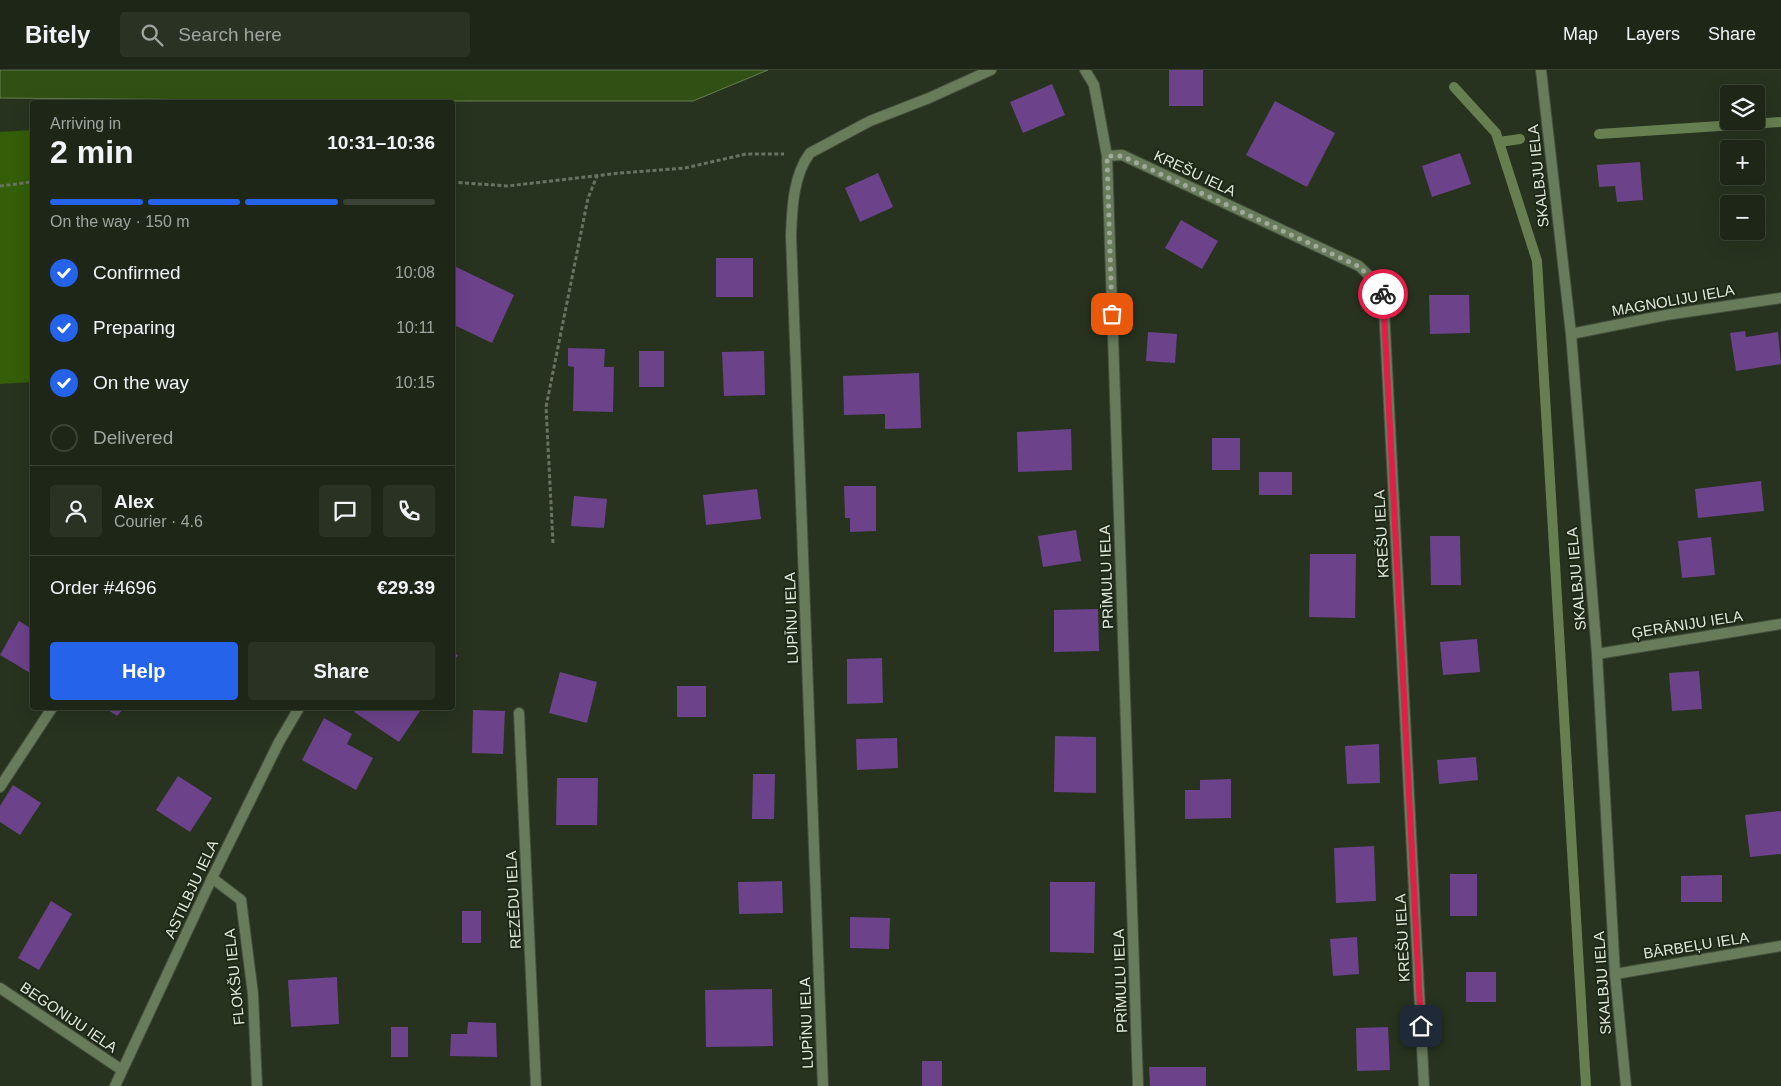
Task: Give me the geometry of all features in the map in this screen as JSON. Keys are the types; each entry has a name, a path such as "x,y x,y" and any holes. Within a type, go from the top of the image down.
{"street":[{"path":"810,153 870,121 929,98 991,70"},
{"name":"PRĪMULU IELA","path":"1085,70 1094,85 1107,156 1138,1086"},
{"name":"SKALBJU IELA","path":"1541,70 1571,334 1597,654 1615,974 1626,1086"},
{"name":"LUPĪNU IELA","path":"810,153 804,162 798,179 794,198 791,236 823,1086"},
{"name":"KREŠU IELA","path":"1107,156 1122,156 1358,266 1383,289 1424,1086"},
{"name":"MAGNOLIJU IELA","path":"1571,334 1666,315 1781,298"},
{"name":"ĢERĀNIJU IELA","path":"1597,654 1781,624"},
{"path":"0,787 51,710"},
{"name":"ASTILBJU IELA","path":"115,1086 212,878 279,742 298,710"},
{"name":"REZĒDU IELA","path":"519,713 536,1086"},
{"name":"FLOKŠU IELA","path":"212,878 241,900 253,994 257,1086"},
{"name":"BĀRBEĻU IELA","path":"1615,974 1781,946"},
{"name":"BEGONIJU IELA","path":"0,988 122,1070"}],"path":[{"path":"455,182 507,186 685,168 746,154 810,153"},
{"path":"553,543 546,407 588,198 597,176"},
{"path":"0,186 30,182"}],"shaded area":[{"path":"0,70 768,70 693,101 0,98"},
{"path":"30,130 30,382 0,384 0,132"}],"building":[{"path":"1169,70 1203,70 1203,106 1169,106"},
{"path":"1052,84 1065,115 1023,133 1010,102"},
{"path":"1275,101 1335,133 1307,187 1246,155"},
{"path":"1460,153 1471,184 1432,197 1422,166"},
{"path":"1640,162 1643,200 1617,202 1615,186 1599,187 1597,165"},
{"path":"878,173 893,207 860,222 845,188"},
{"path":"1181,220 1218,241 1202,269 1165,248"},
{"path":"716,258 753,258 753,297 716,297"},
{"path":"455,266 514,295 492,343 455,325"},
{"path":"1429,295 1469,295 1470,333 1430,334"},
{"path":"1745,331 1746,337 1778,332 1781,364 1736,371 1730,333"},
{"path":"1148,332 1177,334 1175,363 1146,361"},
{"path":"568,348 605,349 604,367 614,367 613,412 573,411 574,367 568,366"},
{"path":"639,351 664,351 664,387 639,387"},
{"path":"764,351 765,395 724,396 722,352"},
{"path":"919,373 921,428 885,429 885,414 844,415 843,376"},
{"path":"1071,429 1072,470 1018,472 1017,432"},
{"path":"1212,438 1240,438 1240,470 1212,470"},
{"path":"1259,472 1292,472 1292,495 1259,495"},
{"path":"1761,481 1764,511 1698,518 1695,489"},
{"path":"844,486 876,486 876,531 850,532 850,518 845,518"},
{"path":"757,489 761,519 706,525 703,495"},
{"path":"574,496 607,499 604,528 571,526"},
{"path":"1076,530 1081,561 1043,567 1038,536"},
{"path":"1430,536 1460,536 1461,585 1431,585"},
{"path":"1711,537 1715,575 1682,578 1678,541"},
{"path":"1310,554 1356,554 1355,618 1309,617"},
{"path":"1098,609 1099,651 1054,652 1054,610"},
{"path":"19,621 30,628 30,673 0,655"},
{"path":"1477,639 1480,672 1443,675 1440,642"},
{"path":"882,658 883,703 847,704 847,659"},
{"path":"1699,671 1702,709 1672,711 1669,673"},
{"path":"560,672 597,682 587,723 549,713"},
{"path":"677,686 706,686 706,717 677,717"},
{"path":"108,710 122,710 117,716"},
{"path":"356,710 421,710 399,742 354,712"},
{"path":"473,710 505,711 503,754 472,753"},
{"path":"324,718 352,734 347,744 373,758 356,790 302,760"},
{"path":"1055,736 1096,737 1096,793 1054,792"},
{"path":"897,738 898,768 857,770 856,739"},
{"path":"1379,744 1380,783 1347,784 1345,746"},
{"path":"1476,757 1478,780 1439,784 1437,760"},
{"path":"753,774 775,774 774,819 752,819"},
{"path":"178,776 212,798 190,832 156,810"},
{"path":"557,778 598,778 597,825 556,825"},
{"path":"1231,779 1231,818 1185,819 1185,790 1200,790 1200,780"},
{"path":"13,785 41,803 20,835 0,822 0,806"},
{"path":"1781,811 1781,854 1750,857 1745,815"},
{"path":"1374,846 1376,901 1336,903 1334,848"},
{"path":"1450,874 1477,874 1477,916 1450,916"},
{"path":"1722,875 1722,902 1681,902 1681,876"},
{"path":"782,881 783,913 739,914 738,882"},
{"path":"1050,882 1095,882 1094,953 1050,952"},
{"path":"51,901 72,914 39,970 18,958"},
{"path":"462,911 481,911 481,943 462,943"},
{"path":"850,917 890,918 889,949 850,948"},
{"path":"1357,937 1359,974 1333,976 1330,939"},
{"path":"1466,972 1496,972 1496,1002 1466,1002"},
{"path":"337,977 339,1024 291,1027 288,980"},
{"path":"772,989 773,1046 706,1047 705,990"},
{"path":"468,1022 496,1023 497,1057 450,1056 451,1034 467,1034"},
{"path":"391,1027 408,1027 408,1057 391,1057"},
{"path":"1388,1027 1390,1070 1357,1071 1356,1028"},
{"path":"922,1061 942,1061 942,1086 922,1086"},
{"path":"1149,1067 1206,1067 1206,1086 1150,1086"}],"waterway":[{"path":"1454,87 1496,133 1537,261 1586,1086"},
{"path":"1599,134 1781,122"},
{"path":"1499,142 1520,139"}],"way so far":[{"path":"1112,314 1107,156 1122,156 1358,266 1383,289 1383,294"}],"route":[{"path":"1383,294 1421,1026"}]}
